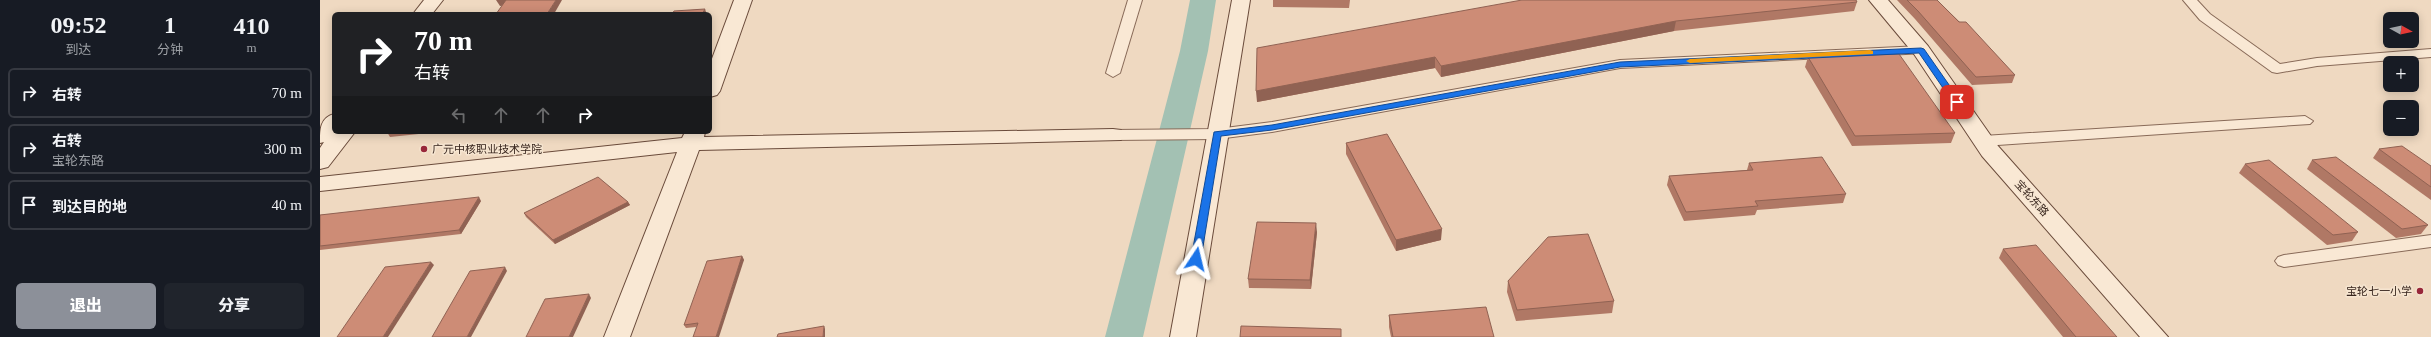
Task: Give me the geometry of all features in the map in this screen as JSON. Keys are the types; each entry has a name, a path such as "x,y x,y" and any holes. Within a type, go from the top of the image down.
{"street":[{"path":"424,12 434,0"},
{"path":"441,12 450,0"},
{"path":"712,86 744,0"},
{"path":"1113,73 1135,0"},
{"path":"1183,337 1241,0"},
{"name":"宝轮东路","path":"1878,0 1921,50 1984,141 2155,337"},
{"path":"2190,0 2204,17 2276,69 2317,62 2431,53"},
{"path":"320,184 693,138 1217,134 1272,127 1620,64 1921,50"},
{"path":"1984,141 2175,131 2305,121"},
{"path":"320,137 332,122"},
{"path":"320,162 342,134"},
{"path":"617,337 693,138"},
{"path":"2284,261 2431,241"}],"building":[{"path":"506,0 556,0 548,12 497,12"},
{"path":"1522,0 1856,0 1857,2 1676,21 1441,66 1435,57 1256,91 1257,48"},
{"path":"1907,0 1937,0 1959,22 1966,22 2015,75 1976,77"},
{"path":"705,9 703,12 673,12"},
{"path":"1899,54 1955,133 1855,136 1808,57"},
{"path":"1387,134 1442,229 1396,240 1346,143"},
{"path":"2402,146 2431,166 2431,187 2379,149"},
{"path":"1822,157 1846,194 1755,201 1758,206 1686,212 1669,176 1753,170 1749,163"},
{"path":"2336,157 2428,225 2402,229 2312,160"},
{"path":"2269,160 2358,232 2333,235 2245,164"},
{"path":"598,177 628,202 553,240 524,213"},
{"path":"479,197 459,230 320,246 320,215"},
{"path":"1257,222 1316,223 1310,280 1248,279"},
{"path":"1588,234 1614,301 1517,310 1508,281 1548,237"},
{"path":"2036,245 2117,337 2076,337 2003,249"},
{"path":"742,256 716,337 693,337 698,323 684,325 707,261"},
{"path":"431,262 383,337 337,337 385,267"},
{"path":"505,267 467,337 432,337 470,271"},
{"path":"589,294 569,337 526,337 545,299"},
{"path":"1486,307 1494,337 1393,337 1389,315"},
{"path":"824,326 823,337 777,337 778,334"},
{"path":"1241,326 1341,329 1341,337 1240,337"}],"waterway":[{"path":"1124,337 1194,51 1203,0"}],"slow traffic":[{"path":"1690,61 1870,53"}],"place":[{"name":"广元中核职业技术学院","path":"424,149"},
{"name":"宝轮七一小学","path":"2420,291"}],"route":[{"path":"1196,259 1217,134 1272,127 1620,64 1921,50 1957,102"}]}
